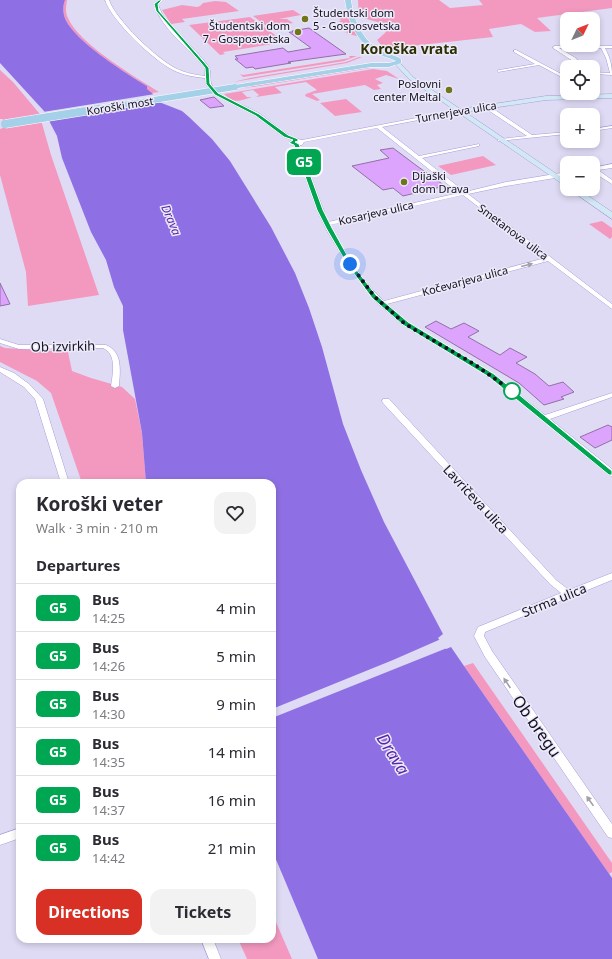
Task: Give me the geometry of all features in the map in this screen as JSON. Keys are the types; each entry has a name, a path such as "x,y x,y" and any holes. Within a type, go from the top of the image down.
{"main road":[{"path":"348,0 356,30 368,44 379,61"},
{"path":"368,44 368,53"},
{"path":"235,85 341,66 379,61 397,63 399,60 380,53 368,44"},
{"path":"235,85 379,61 390,56"},
{"path":"341,66 359,60"},
{"name":"Koroški most","path":"2,123 235,85"}],"street":[{"path":"107,0 112,13 164,63 182,73 208,78"},
{"path":"160,0 156,4 158,11 203,62 207,68 208,84 216,94 258,115 286,136 286,139 297,142 320,210 327,224 361,281 381,304 405,324 492,376 612,473"},
{"path":"575,60 554,47 612,47"},
{"path":"600,73 612,74 608,58 602,47"},
{"path":"515,51 560,74"},
{"path":"379,61 411,78 560,180"},
{"path":"397,63 411,78"},
{"path":"499,71 540,64"},
{"name":"Turnerjeva ulica","path":"600,95 612,96"},
{"name":"Turnerjeva ulica","path":"297,142 458,111 523,100 560,96"},
{"path":"490,109 532,137"},
{"name":"Smetanova ulica","path":"378,126 463,194 612,307"},
{"path":"600,129 612,127"},
{"path":"500,140 560,134"},
{"path":"417,158 477,145"},
{"path":"600,169 612,166"},
{"path":"600,174 612,182"},
{"name":"Kosarjeva ulica","path":"327,224 463,194 560,175"},
{"path":"583,196 612,216"},
{"name":"Kočevarjeva ulica","path":"381,304 549,259"},
{"name":"Ob izvirkih","path":"0,341 19,347 110,347 114,351 116,358 115,386"},
{"path":"0,370 25,383 34,391 39,399 64,479"},
{"path":"545,418 553,414 610,397"},
{"name":"Lavričeva ulica","path":"386,401 554,582 568,594"},
{"name":"Strma ulica","path":"496,624 612,576"},
{"name":"Ob bregu","path":"496,624 481,630 480,632 481,641 488,654 612,833"},
{"path":"0,840 16,834"},
{"path":"209,943 215,959"}],"shaded area":[{"path":"65,0 67,0 66,12 68,18 83,38 108,59 159,92 152,93 147,89 147,86 100,55 76,34 68,24 64,15 63,8"},
{"path":"358,0 439,0 450,8 483,5 479,0 612,0 612,8 582,12 560,12 560,15 537,18 551,31 535,32 521,24 489,29 493,37 384,49 377,40 385,33 387,28 385,24 359,17"},
{"path":"215,1 226,2 239,11 182,19 185,22 171,24 162,10 182,5 197,7 203,3"},
{"path":"293,10 301,15 279,19 287,19 293,23 268,27 253,16"},
{"path":"347,14 357,36 344,32 348,31 344,30 348,29 345,27 346,24 342,25 343,22 339,21 342,20 339,19"},
{"path":"250,17 285,42 223,52 225,54 220,55 189,25"},
{"path":"349,56 357,56 344,61 243,77 240,74 243,75 350,58"},
{"path":"362,57 347,63 233,82 346,62"},
{"path":"368,66 370,68 253,87 236,88"},
{"path":"373,69 387,71 399,79 386,75 375,79 383,83 377,85 381,89 374,90 365,85 312,94 320,100 317,101 305,96 306,94 317,90 306,82 275,87 282,93 256,97 259,95 253,90 242,92 247,97 252,97 237,101 224,94"},
{"path":"0,70 13,82 39,113 51,155 99,295 28,306 26,272 0,175 0,129 6,127 3,119 0,119"},
{"path":"346,99 362,112 335,116 320,103"},
{"path":"483,156 496,165 451,175 438,166"},
{"path":"602,221 612,228 612,237 610,239 589,224"},
{"path":"0,346 5,348 68,352 72,371 122,387 135,399 142,433 146,479 81,479 51,393 37,381 0,362"},
{"path":"473,663 612,863 612,872 609,874 464,666"},
{"path":"276,922 292,959 247,959 240,943 276,943"}],"water":[{"name":"Drava","path":"0,0 65,0 63,8 64,15 68,24 76,34 100,55 147,86 147,89 159,102 182,111 212,139 230,161 271,227 295,273 322,347 343,424 361,470 384,522 443,634 438,638 446,649 451,647 612,878 612,959 318,959 276,859 276,479 146,479 142,433 123,330 123,306 114,287 106,260 91,232 62,158 57,136 44,111 0,63"}],"pier":[{"path":"155,94 160,100 47,120 43,112"},
{"path":"441,639 447,647 452,646 276,716 276,707"}],"building":[{"path":"309,28 346,54 288,62 291,63 255,69 253,67 246,68 235,59 238,59 235,56 283,48 288,52 311,48 289,32"},
{"path":"214,97 224,106 210,108 200,100"},
{"path":"393,148 445,186 403,196 393,188 383,190 352,166 389,158 380,150"},
{"path":"0,283 10,304 0,306"},
{"path":"436,321 451,329 464,323 479,331 468,337 500,355 510,348 527,357 516,363 535,374 549,386 563,382 574,392 561,397 564,399 544,405 519,383 425,327"},
{"path":"608,425 612,427 612,440 595,448 580,437"}],"bus line":[{"name":"G5","path":"160,0 156,4 156,8 170,26 203,62 207,68 208,84 216,94 258,115 286,136 297,140 293,141 292,143 296,144 304,162 320,210 350,264 374,296 405,324 474,364 511,390 612,473"}],"place":[{"name":"Študentski dom 5 - Gosposvetska","path":"305,19"},
{"name":"Študentski dom 7 - Gosposvetska","path":"298,32"},
{"name":"Poslovni center Meltal","path":"449,90"},
{"name":"Dijaški dom Drava","path":"404,182"}],"district":[{"name":"Koroška vrata","path":"409,49"}],"route":[{"path":"350,264 374,296 405,324 474,364 512,391"}]}
